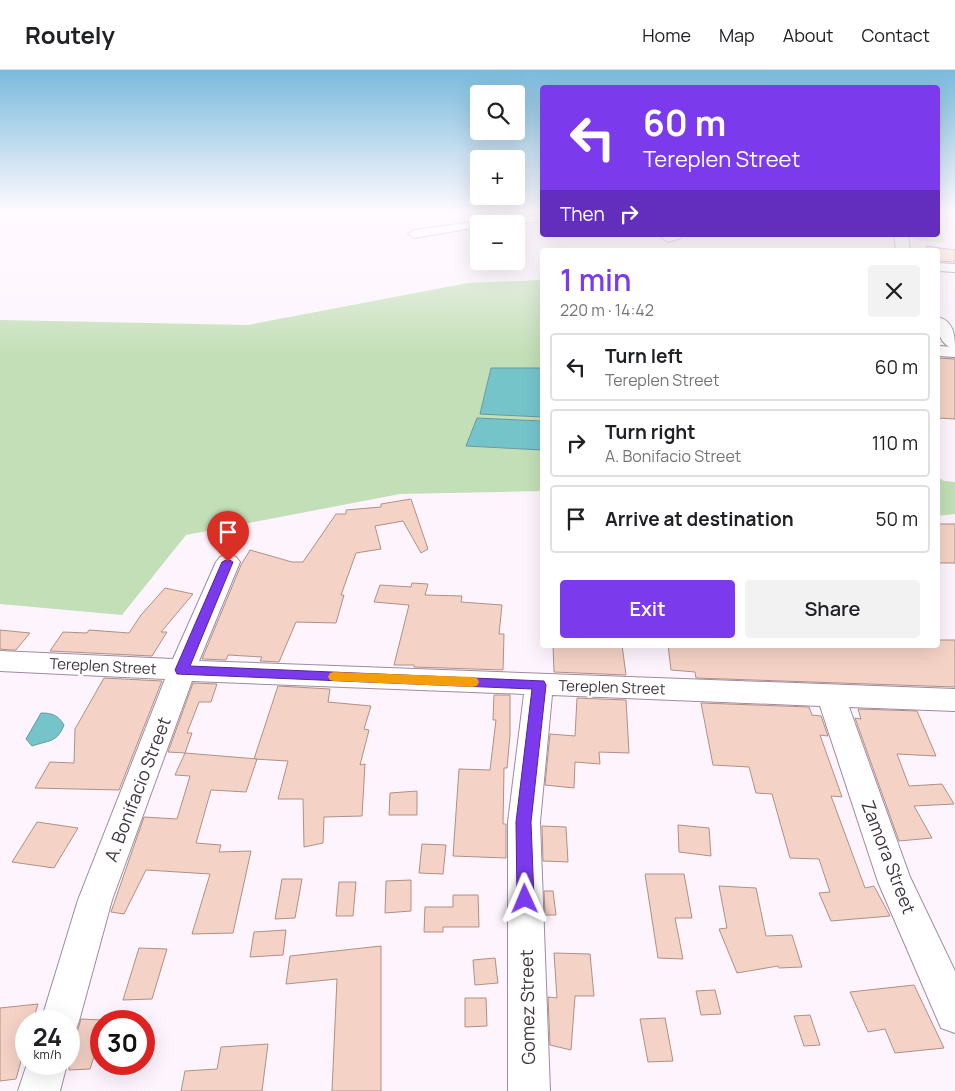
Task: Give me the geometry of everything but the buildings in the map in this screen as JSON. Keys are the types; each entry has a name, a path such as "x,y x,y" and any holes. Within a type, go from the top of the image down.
{"main road":[{"path":"945,327 955,344"}],"street":[{"path":"940,267 955,268"},
{"path":"940,351 955,352"},
{"name":"A. Bonifacio Street","path":"63,1010 95,900 182,670 228,562"},
{"name":"Tereplen Street","path":"0,661 539,685 955,700"},
{"name":"Gomez Street","path":"529,1091 524,822 539,685"},
{"name":"Zamora Street","path":"831,696 896,882 955,1014"},
{"path":"39,1091 44,1075"}],"green space":[{"path":"540,280 540,368 491,368 480,414 540,417 540,421 477,418 466,446 540,450 540,491 400,494 186,535 122,615 0,604 0,320 248,325 468,283"},
{"path":"940,478 944,481 955,482 955,514 940,516"}],"water":[{"path":"491,368 540,368 540,417 480,414"},
{"path":"477,418 540,421 540,450 466,446"},
{"path":"41,713 54,715 64,725 55,738 32,746 26,739"}],"slow traffic":[{"path":"334,677 472,682"}],"route":[{"path":"228,562 182,670 539,685 524,822 525,899"}]}
